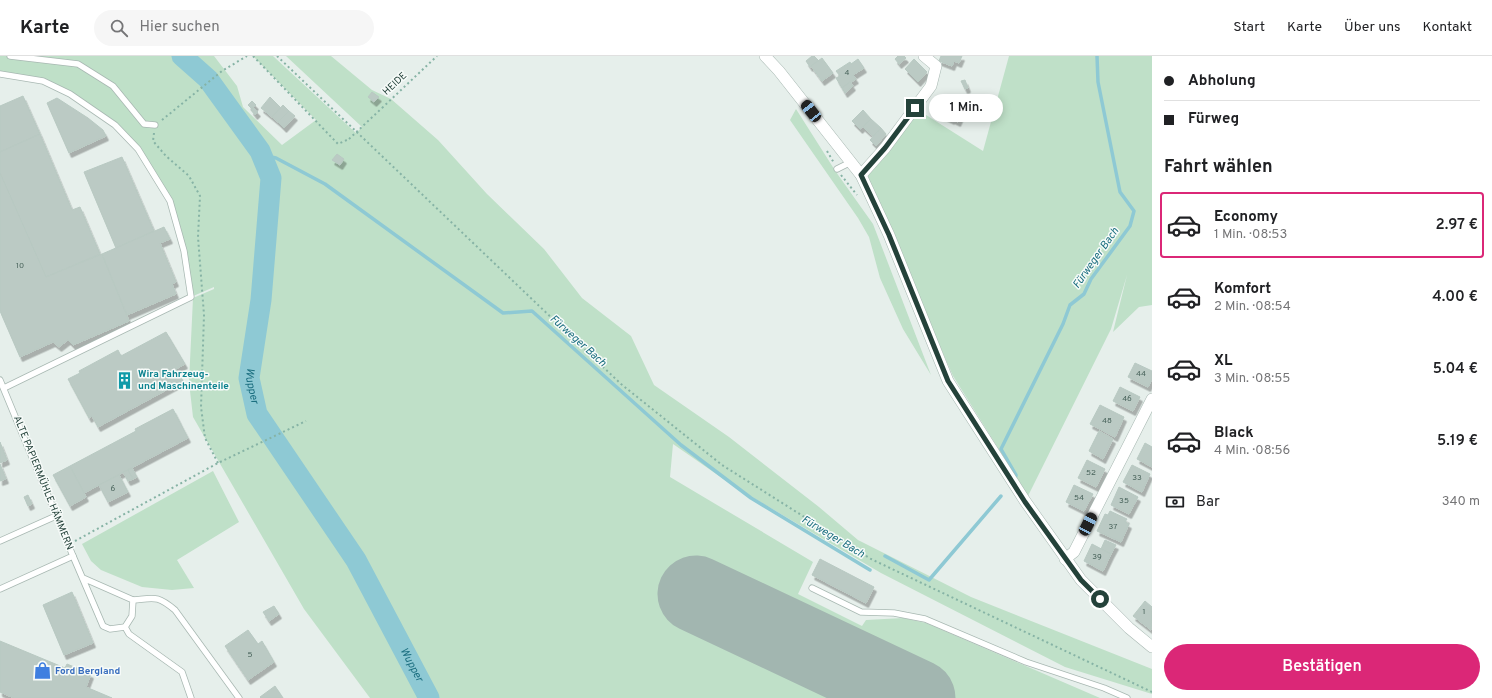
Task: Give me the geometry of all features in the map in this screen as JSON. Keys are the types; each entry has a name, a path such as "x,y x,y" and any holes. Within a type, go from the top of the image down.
{"street":[{"path":"764,56 779,71 861,175 889,235 948,381 1025,502 1081,580 1129,628 1151,644"},
{"path":"861,175 885,148 932,86 936,66 924,56"},
{"path":"1065,558 1074,552 1152,399"}],"lane":[{"path":"10,56 78,64 113,86 144,124 155,125"},
{"path":"0,74 43,80 70,94 115,125 138,149 170,201 184,251 191,297 4,388"},
{"path":"837,169 851,161"},
{"name":"ALTE PAPIERMÜHLE HÄMMERN","path":"0,380 73,556 0,589"},
{"path":"0,541 56,516"},
{"path":"73,556 84,578 103,626 110,629 125,627 132,616 133,600"},
{"path":"84,578 133,600 151,598 163,600 175,610 239,698"},
{"path":"812,588 861,612 894,613 925,619 1026,662 1104,688 1127,698"},
{"path":"125,627 129,634 182,672 191,698"}],"path":[{"path":"155,125 222,71 247,56"},
{"name":"HEIDE","path":"253,56 338,144 349,139 357,132 437,56"},
{"path":"278,56 621,384 722,465 871,559 1152,692"},
{"path":"68,545 218,463 306,421"}],"green space":[{"path":"0,56 214,56 237,86 243,107 282,145 316,120 253,56 273,56 356,133 362,127 286,56 331,56 372,90 391,99 438,140 487,194 544,249 582,298 631,336 654,385 729,437 819,507 858,540 971,597 1152,669 1152,694 1065,667 881,573 735,487 673,444 670,477 813,562 798,594 862,626 866,620 903,618 926,623 1100,698 370,698 304,609 193,417 189,382 193,298 214,289 214,287 191,297 184,251 170,201 138,149 115,125 43,81 0,74"},
{"path":"1009,56 1152,56 1152,305 1139,307 1113,332 1127,275 1111,329 1028,496 953,376 882,214 867,175 915,108 983,151"},
{"path":"796,109 836,172 873,224 931,375 903,329 880,278 869,237 858,218 790,120"},
{"path":"213,471 239,522 177,560 194,588 172,590 142,587 101,570 91,561 82,544"}],"building":[{"path":"812,56 819,61 810,67 806,61"},
{"path":"898,56 904,56 906,58 899,64 895,59"},
{"path":"941,56 962,56 959,63 954,61 952,66 939,61"},
{"path":"822,58 833,73 822,81 811,66"},
{"path":"858,59 864,68 853,75 856,79 842,88 836,78 840,76 836,71"},
{"path":"914,59 927,72 918,82 905,69"},
{"path":"965,80 968,88 965,89 961,81"},
{"path":"850,82 853,86 845,93 842,88"},
{"path":"372,92 379,97 374,102 368,97"},
{"path":"23,96 40,134 0,152 0,106"},
{"path":"270,97 281,108 272,117 261,108"},
{"path":"57,98 88,118 103,130 106,136 69,153 47,103"},
{"path":"941,100 958,107 952,120 930,110 934,101 940,103"},
{"path":"252,101 256,105 252,109 248,105"},
{"path":"283,105 289,111 278,122 272,117"},
{"path":"253,107 258,112 255,115 251,110"},
{"path":"957,108 963,111 958,122 952,119"},
{"path":"863,110 871,119 860,129 852,121"},
{"path":"289,111 295,116 284,128 278,122"},
{"path":"871,119 881,128 873,136 863,127"},
{"path":"881,128 886,134 876,146 870,140"},
{"path":"40,134 72,210 80,207 100,254 46,277 0,173 0,152"},
{"path":"337,154 344,159 340,165 332,160"},
{"path":"122,157 154,231 116,248 84,172"},
{"path":"0,173 46,277 102,254 129,321 73,345 68,340 59,347 53,342 20,357 0,311"},
{"path":"164,227 170,239 160,243 176,282 172,284 176,294 127,315 102,254"},
{"name":"Wira Fahrzeug- und Maschinenteile","path":"166,332 185,364 176,369 183,381 98,427 92,416 89,418 68,379 80,373 79,371 118,350 121,356"},
{"path":"1135,363 1152,371 1152,379 1148,387 1128,377"},
{"path":"1120,387 1140,397 1133,411 1113,401"},
{"path":"1100,405 1124,417 1115,437 1090,424"},
{"path":"173,409 188,438 84,493 70,466 136,431 135,429"},
{"path":"1099,431 1113,439 1103,459 1089,451"},
{"path":"0,442 7,460 0,463"},
{"path":"1145,443 1152,447 1152,467 1137,459"},
{"path":"1087,460 1105,469 1096,487 1078,478"},
{"path":"0,464 6,479 0,481"},
{"path":"1132,465 1150,474 1142,492 1123,482"},
{"path":"70,466 86,497 70,506 53,475"},
{"path":"132,468 137,477 133,479 128,470"},
{"path":"128,470 133,479 128,481 123,472"},
{"path":"119,475 128,492 108,502 99,485"},
{"path":"1074,485 1093,494 1084,511 1066,502"},
{"path":"1119,487 1138,497 1129,514 1111,505"},
{"path":"28,495 32,504 28,506 24,497"},
{"path":"1110,511 1127,519 1125,522 1129,524 1121,542 1097,531 1105,514 1108,515"},
{"path":"1105,540 1116,545 1111,554 1101,549"},
{"path":"1092,544 1111,554 1103,571 1084,561"},
{"path":"820,559 874,587 866,603 812,575"},
{"path":"72,592 93,643 64,655 43,605"},
{"path":"1145,601 1152,607 1151,630 1133,616"},
{"path":"274,606 279,614 269,621 263,612"},
{"path":"248,630 258,644 262,641 274,662 248,680 225,646"},
{"name":"Ford Bergland","path":"0,641 65,668 67,664 91,674 86,687 112,698 14,698 0,692"},
{"path":"275,686 283,698 260,697"}],"waterway":[{"name":"Wupper","path":"182,56 208,79 260,151 271,178 261,300 249,378 257,414 356,560 429,698"},
{"name":"Fürweger Bach","path":"1015,479 1016,475 1001,449 1063,324 1070,305 1084,294 1091,279 1130,226 1134,211 1120,192 1098,82 1097,56"},
{"name":"Fürweger Bach","path":"261,155 276,158 325,184 503,313 532,311 681,445 751,498 870,570"},
{"name":"Fürweger Bach","path":"885,556 929,580 1001,496"}],"runway":[{"path":"696,594 917,698"}],"place":[{"name":"Wira Fahrzeug- und Maschinenteile","path":"125,380"},
{"name":"Ford Bergland","path":"42,671"}],"route":[{"path":"915,108 885,148 861,175 889,235 948,381 1025,502 1081,580 1100,599"}]}
